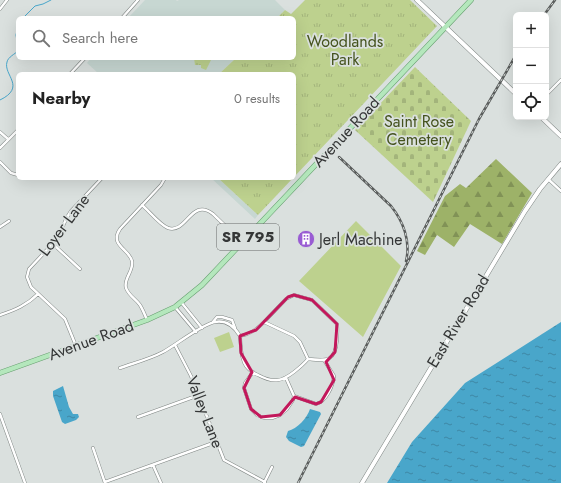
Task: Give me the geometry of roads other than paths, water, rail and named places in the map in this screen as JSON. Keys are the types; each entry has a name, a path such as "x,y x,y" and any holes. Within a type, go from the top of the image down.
{"main road":[{"path":"417,0 513,91"},
{"name":"SR 795","path":"445,27 471,0"},
{"name":"Avenue Road","path":"0,373 147,320 175,307 206,281 445,27"},
{"path":"543,120 561,136"},
{"name":"East River Road","path":"362,483 524,210 561,164"}],"street":[{"path":"0,9 7,0"},
{"path":"124,16 138,0"},
{"path":"72,72 83,60"},
{"path":"549,92 561,80"},
{"path":"0,132 9,140"},
{"path":"0,148 16,132"},
{"path":"0,162 11,172 16,174"},
{"path":"548,179 561,191"},
{"name":"Loyer Lane","path":"76,346 65,320 28,283 27,273 53,244 60,234 68,215 100,180"},
{"path":"147,320 141,306 126,288 132,263 130,256 118,243 117,237 118,231 161,185 163,180"},
{"path":"142,205 164,226 170,228 181,226 197,211 202,209 207,210 243,242"},
{"path":"0,227 9,221"},
{"path":"53,244 80,269"},
{"path":"0,315 26,304 38,294"},
{"path":"240,336 248,335 256,330 286,299 291,296 294,295 312,300 337,324 337,326 335,352 331,357 324,360 308,359"},
{"path":"181,302 202,328"},
{"path":"175,307 196,332"},
{"path":"212,323 217,317 226,317 233,321 240,336 245,365 253,372 270,380 278,381 286,378 308,359"},
{"path":"264,322 294,336 300,342 308,359"},
{"path":"120,368 158,354 212,323 227,323 236,329"},
{"name":"Valley Lane","path":"175,345 188,368 216,442 225,461 265,482"},
{"path":"294,396 316,404 324,400 333,383 334,376 324,360"},
{"path":"253,372 245,383 244,388 251,409 257,415 268,418 276,418 287,409 294,400 294,396 286,378"},
{"path":"138,417 198,395"},
{"path":"0,414 25,483"},
{"path":"93,448 105,482 216,442"},
{"path":"153,464 160,483"},
{"path":"265,482 272,468"}],"water":[{"path":"561,322 561,483 387,483 412,442 465,383"},
{"path":"63,386 69,407 73,414 78,414 79,417 76,420 65,424 62,422 53,396 53,391"},
{"path":"310,409 320,412 321,414 304,446 301,447 289,441 286,437 288,431 301,423 307,416"}],"waterway":[{"path":"25,16 35,6 51,0"},
{"path":"0,100 8,95 12,90 13,86 8,72 7,62 10,57 16,52"}],"railway":[{"path":"546,12 555,0"},
{"path":"298,483 479,119 513,60"},
{"path":"339,157 391,206 399,218 407,239 406,261"}],"place":[{"name":"Jerl Machine","path":"306,239"}],"park label":[{"name":"Woodlands Park","path":"345,50"},
{"name":"Saint Rose Cemetery","path":"419,130"}]}
